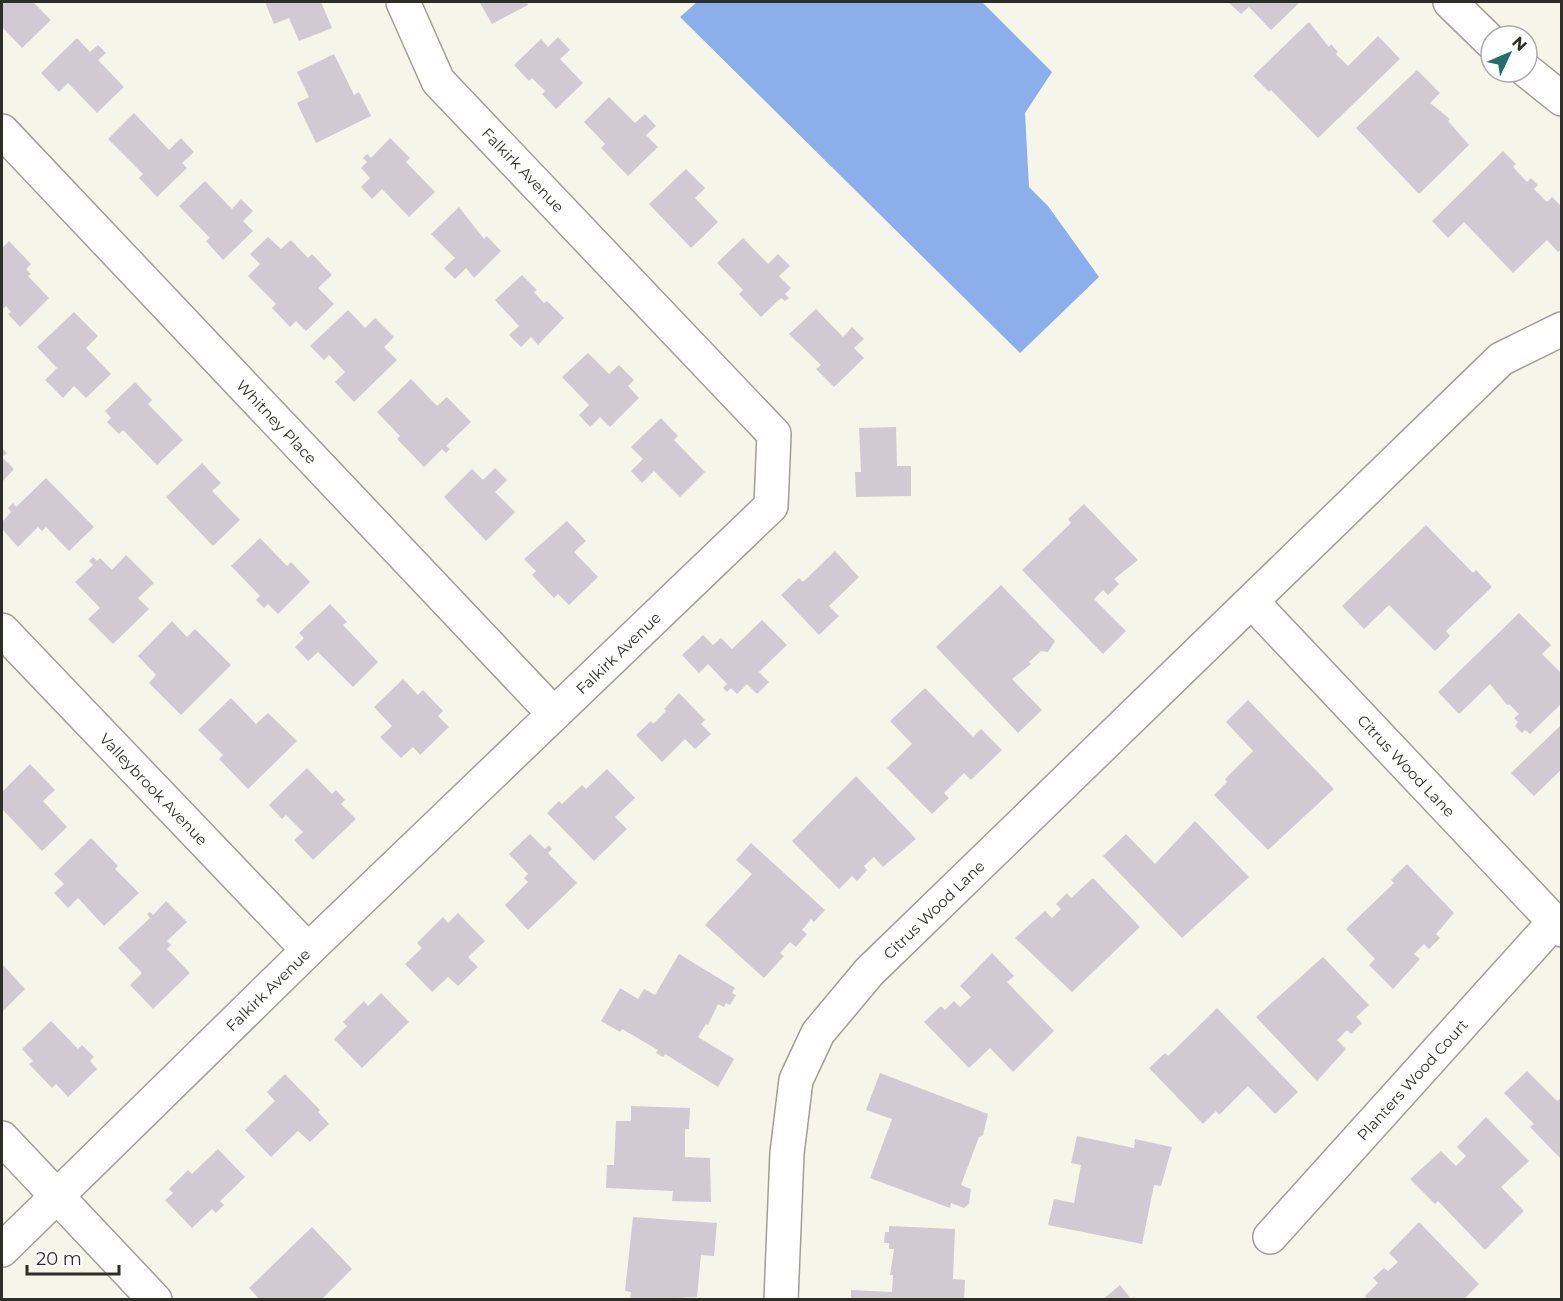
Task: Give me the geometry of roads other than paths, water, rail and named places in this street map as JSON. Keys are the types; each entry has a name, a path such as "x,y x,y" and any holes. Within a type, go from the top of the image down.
{"street":[{"name":"Falkirk Avenue","path":"2,1250 308,950 771,506 774,434 438,81 403,2"},
{"path":"1450,2 1479,30"},
{"path":"1539,81 1562,99"},
{"name":"Whitney Place","path":"2,131 554,714"},
{"name":"Citrus Wood Lane","path":"781,1299 787,1153 796,1080 818,1034 869,972 1501,359 1562,329"},
{"name":"Citrus Wood Lane","path":"1252,602 1558,926"},
{"name":"Valleybrook Avenue","path":"2,630 308,950"},
{"name":"Planters Wood Court","path":"1270,1237 1558,926"},
{"path":"2,1138 155,1299"}],"water":[{"path":"697,2 982,2 1052,72 1025,113 1029,187 1048,206 1099,277 1020,353 680,17"}]}
